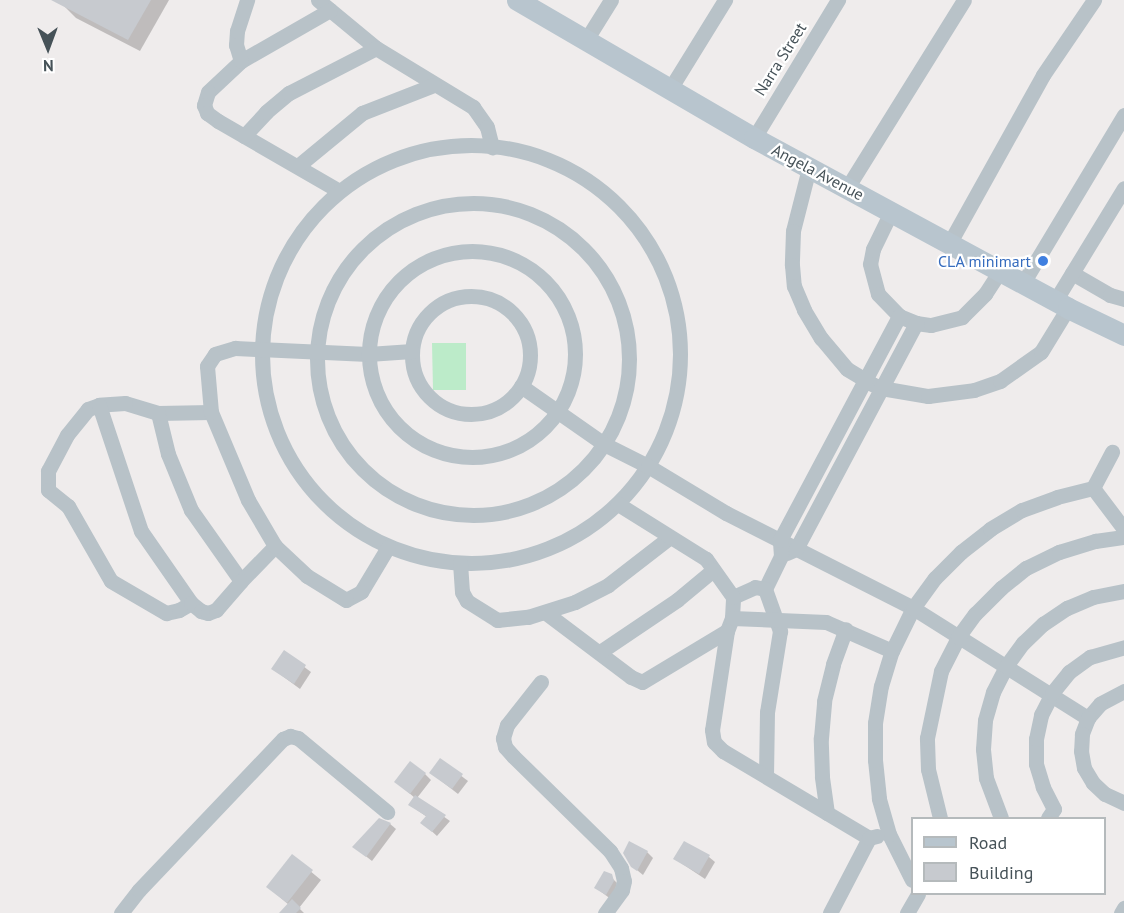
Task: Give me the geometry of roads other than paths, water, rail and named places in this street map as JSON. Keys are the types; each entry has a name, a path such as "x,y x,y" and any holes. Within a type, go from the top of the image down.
{"main road":[{"name":"Angela Avenue","path":"517,0 754,138 1062,305 1124,334"}],"street":[{"path":"242,61 236,45 237,31 247,0"},
{"path":"586,40 611,0"},
{"path":"670,89 724,0"},
{"name":"Narra Street","path":"754,138 838,0"},
{"path":"847,188 964,0"},
{"path":"949,243 1043,75 1094,0"},
{"path":"339,191 298,165 210,116 204,105 208,92 242,61 324,5 376,48 473,107 487,127 492,147"},
{"path":"244,136 266,112 289,93 376,48"},
{"path":"298,165 362,113 434,85"},
{"path":"1023,283 1124,115"},
{"path":"458,146 492,147 538,156 587,180 628,215 659,260 677,311 681,364 671,417 648,466 618,504 591,526 550,547 528,555 494,562 459,563 427,559 388,547 346,522 324,504 289,460 267,408 259,349 270,293 281,265 296,238 314,215 339,191 381,165 406,156 458,146"},
{"path":"809,168 793,231 794,286 804,310 820,338 848,369 881,388 910,394 945,395 974,390 1000,381 1041,352 1062,305 1072,273 1124,188"},
{"path":"462,204 485,204 530,215 570,237 586,253 613,290 621,312 627,334 628,380 615,424 604,444 586,466 565,485 540,500 513,510 484,515 455,514 427,508 400,497 376,482 355,462 338,438 326,412 318,384 316,352 324,311 345,270 368,244 396,224 417,214 462,204"},
{"path":"891,212 873,249 870,264 878,294 899,316 916,323 931,325 962,317 985,294 1000,271"},
{"path":"465,251 504,256 522,263 545,281 563,304 571,322 576,360 573,379 558,410 538,433 516,447 491,455 465,457 440,452 416,441 396,425 381,404 371,380 368,354 375,316 396,283 411,270 446,254 465,251"},
{"path":"1072,273 1110,295 1124,299"},
{"path":"485,297 511,310 527,334 530,363 521,386 508,401 495,409 473,413 450,410 426,393 415,373 412,351 421,323 436,308 456,298 485,297"},
{"path":"765,589 781,548 899,316"},
{"path":"796,549 916,323"},
{"path":"388,547 361,592 345,600 307,576 275,546 248,500 211,412 207,366 215,354 235,348 368,354 412,351"},
{"path":"521,386 604,444 648,466 781,548 796,549 913,608 1052,693 1088,718"},
{"path":"191,603 179,610 166,613 111,581 68,506 48,490 48,471 67,435 88,409 99,405 125,403 158,413 211,412"},
{"path":"99,405 141,531 191,603 201,612 208,613 216,609 275,546"},
{"path":"158,413 168,454 191,510 241,581"},
{"path":"911,878 889,834 879,798 875,742 881,686 892,651 913,608 935,578 954,558 990,529 1031,507 1057,497 1093,488 1112,452"},
{"path":"1093,488 1124,529"},
{"path":"618,504 706,559 733,597 712,730 714,742 723,752 870,838 889,834"},
{"path":"459,563 462,592 467,602 497,620 546,613 608,585 670,537"},
{"path":"940,817 928,769 927,738 932,705 941,671 958,637 994,594 1026,568 1059,552 1124,537"},
{"path":"600,652 677,600 713,570"},
{"path":"733,597 755,587 765,589 770,598 774,620 780,631 767,712 766,776"},
{"path":"1000,817 986,778 983,749 986,720 993,692 1006,666 1023,643 1043,624 1067,608 1093,597 1124,591"},
{"path":"546,613 631,677 642,682 730,624 774,620 815,620 846,629 892,651"},
{"path":"827,813 822,776 821,729 833,664 846,629"},
{"path":"1049,817 1054,809 1042,787 1036,764 1036,739 1041,715 1052,693 1069,672 1090,657 1124,646"},
{"path":"541,682 507,725 503,738 513,756 610,851 621,868 624,880 622,890 605,913"},
{"path":"1124,691 1100,704 1088,718 1082,742 1084,768 1093,783 1105,794 1124,803"},
{"path":"121,913 139,890 283,739 290,736 297,738 387,812"},
{"path":"830,913 870,838"},
{"path":"907,913 917,895"},
{"path":"1121,913 1124,908"}],"place":[{"name":"CLA minimart","path":"1043,261"}]}
